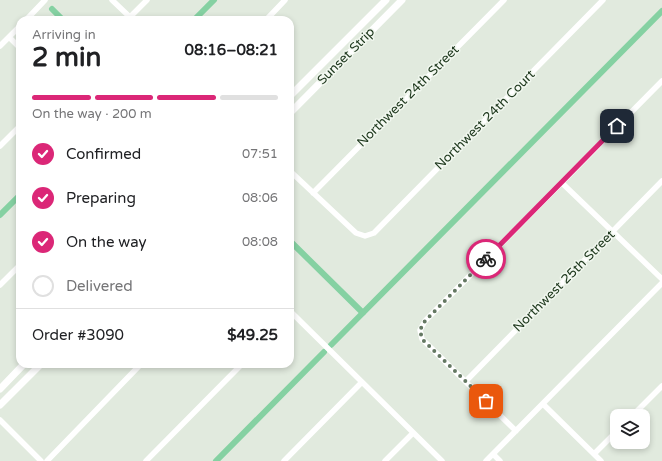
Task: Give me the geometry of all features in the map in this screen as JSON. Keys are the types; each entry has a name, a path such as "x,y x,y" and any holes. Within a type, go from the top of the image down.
{"street":[{"path":"30,16 45,0"},
{"path":"112,0 128,16"},
{"path":"134,16 147,0"},
{"path":"270,16 285,0"},
{"name":"Sunset Strip","path":"294,92 386,0"},
{"name":"Sunset Strip","path":"294,109 402,0"},
{"name":"Northwest 24th Street","path":"313,193 504,0"},
{"name":"Northwest 24th Court","path":"313,193 356,233 365,236 374,233 603,0"},
{"path":"0,46 16,30"},
{"path":"9,37 16,44"},
{"path":"516,431 466,380 422,339 420,330 425,321 662,81"},
{"path":"0,146 16,130"},
{"path":"294,175 313,193"},
{"name":"Northwest 25th Street","path":"466,380 662,181"},
{"path":"562,183 662,279"},
{"path":"0,285 16,269"},
{"path":"486,461 662,283"},
{"path":"294,316 442,461"},
{"path":"0,389 20,368"},
{"path":"0,406 37,368"},
{"path":"47,461 137,368"},
{"path":"146,461 238,368"},
{"path":"284,461 362,382"},
{"path":"639,409 662,386"},
{"path":"543,404 601,461"},
{"path":"0,420 41,461"},
{"path":"385,461 413,433"},
{"path":"594,454 610,438"},
{"path":"493,454 500,461"}],"waterway":[{"path":"198,16 214,0"},
{"path":"52,9 59,16"},
{"path":"331,345 662,11"},
{"path":"0,215 16,199"},
{"path":"294,245 363,313"},
{"path":"216,461 324,352"}],"way so far":[{"path":"486,259 425,321 420,330 422,339 486,401"}],"route":[{"path":"486,259 617,126"}]}
